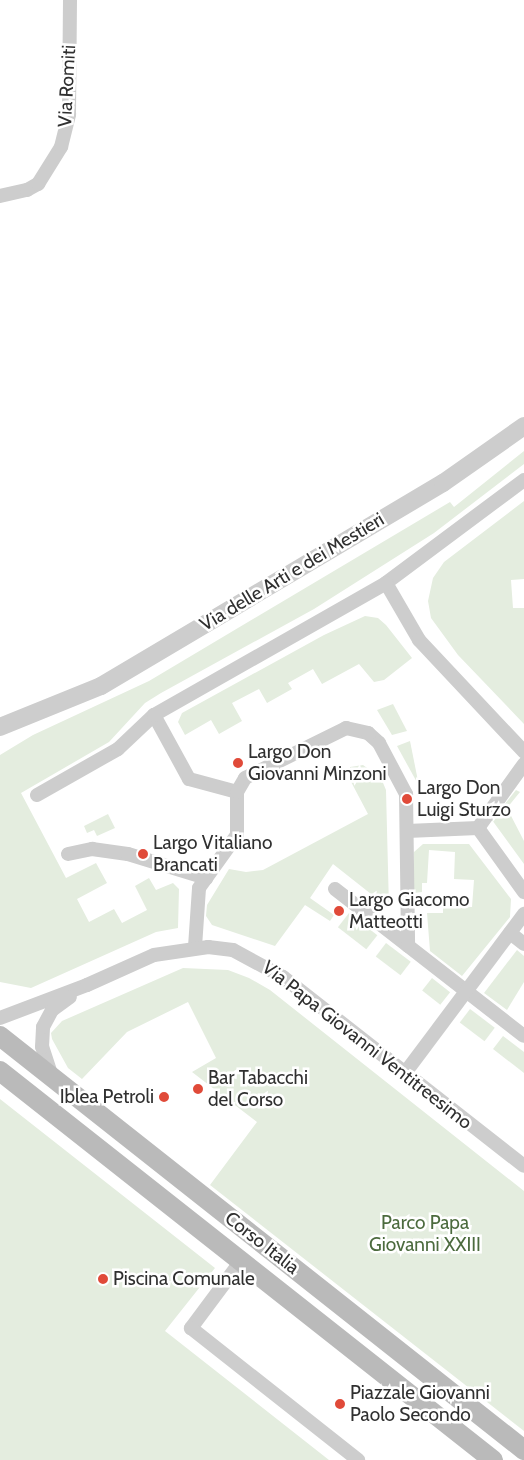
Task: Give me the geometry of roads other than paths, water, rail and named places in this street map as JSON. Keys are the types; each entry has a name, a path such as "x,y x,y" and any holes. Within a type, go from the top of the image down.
{"main road":[{"name":"Corso Italia","path":"0,1036 524,1450"},
{"name":"Corso Italia","path":"0,1071 493,1460"}],"street":[{"name":"Via Romiti","path":"0,196 27,190 38,184 61,147 69,114 70,0"},
{"name":"Via delle Arti e dei Mestieri","path":"54,707 101,686 443,483 524,426"},
{"path":"37,795 118,749 154,715 386,583 524,480"},
{"path":"386,583 419,640 524,752"},
{"path":"0,727 20,717 54,707"},
{"path":"0,742 54,707"},
{"path":"154,715 189,778 237,792"},
{"path":"195,948 199,888 237,835 237,792 245,778 335,731 357,729 379,742 399,776 406,794 408,946"},
{"path":"478,828 524,764"},
{"path":"407,831 478,828"},
{"path":"478,828 524,892"},
{"path":"68,854 92,849 128,854 206,878"},
{"path":"335,889 524,1036"},
{"path":"405,1073 524,914"},
{"path":"510,934 524,944"},
{"name":"Via Papa Giovanni Ventitreesimo","path":"87,985 154,955 195,948 233,950 259,961 524,1166"},
{"path":"0,1018 87,985"},
{"path":"53,1079 42,1047 43,1027 52,1010 87,985"},
{"path":"241,1261 192,1328 358,1460"}],"place":[{"name":"Largo Don Giovanni Minzoni","path":"238,763"},
{"name":"Largo Don Luigi Sturzo","path":"407,799"},
{"name":"Largo Vitaliano Brancati","path":"143,854"},
{"name":"Largo Giacomo Matteotti","path":"339,911"},
{"name":"Bar Tabacchi del Corso","path":"198,1089"},
{"name":"Iblea Petroli","path":"164,1097"},
{"name":"Piscina Comunale","path":"103,1279"},
{"name":"Piazzale Giovanni Paolo Secondo","path":"340,1404"}],"park label":[{"name":"Parco Papa Giovanni XXIII","path":"425,1234"}]}
